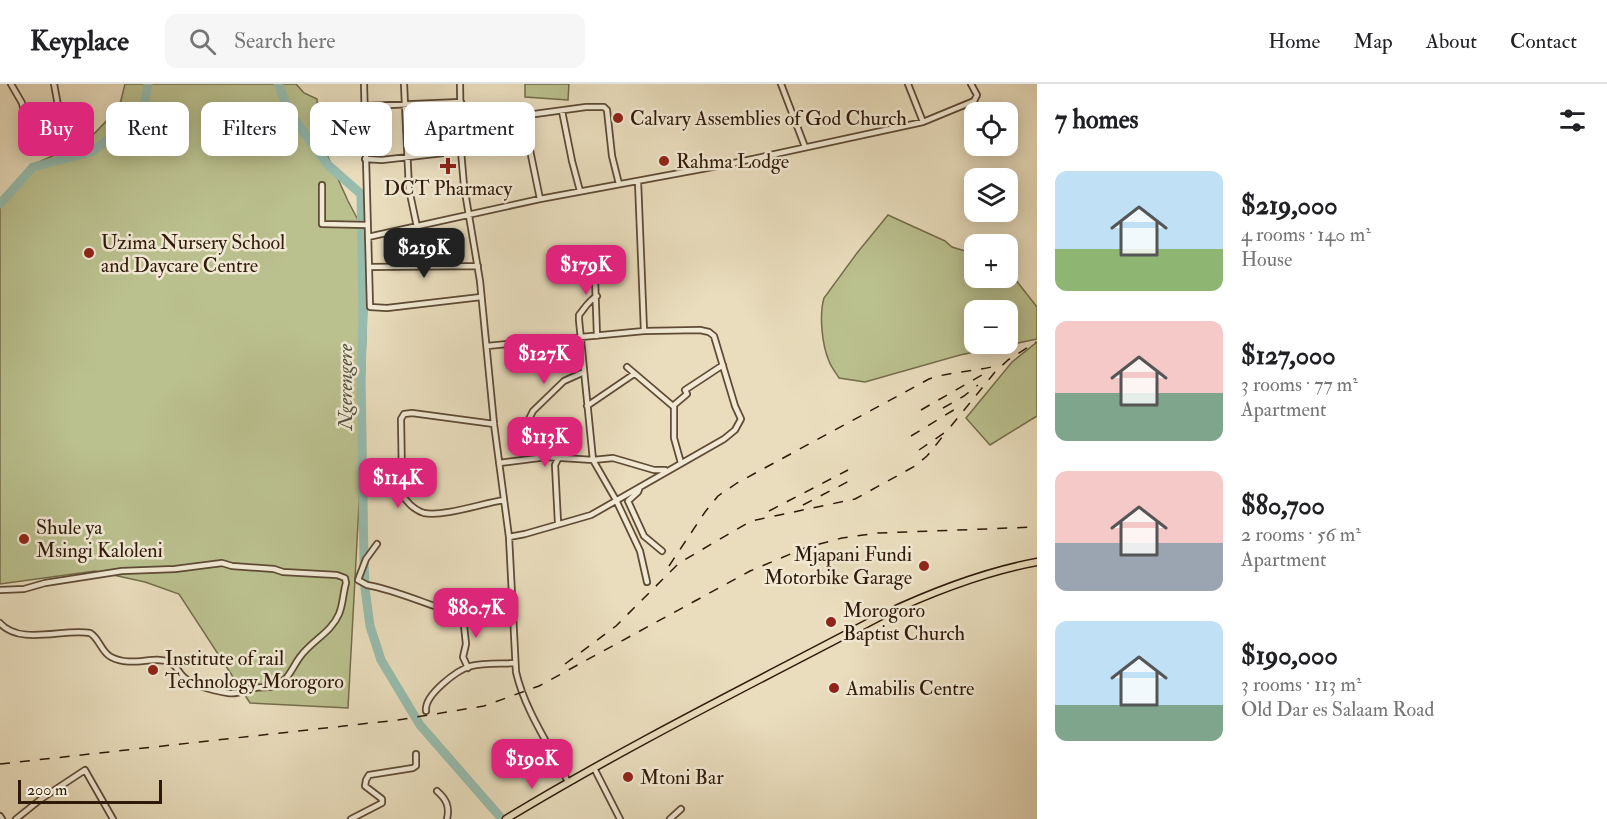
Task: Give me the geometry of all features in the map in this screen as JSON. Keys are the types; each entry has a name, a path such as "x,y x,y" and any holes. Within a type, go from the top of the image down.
{"main road":[{"path":"507,818 568,782 883,615 917,599 985,575 1037,562"}],"street":[{"path":"11,84 21,102"},
{"path":"54,84 57,102"},
{"path":"364,84 365,102"},
{"path":"404,84 405,102"},
{"path":"460,84 461,102"},
{"path":"781,84 805,147"},
{"path":"908,84 923,122"},
{"path":"368,237 540,199 923,122 974,101 977,95 971,84"},
{"path":"535,114 586,107 606,108 612,156 619,184"},
{"path":"562,111 580,191"},
{"path":"364,156 369,304 374,308 387,308 481,297"},
{"path":"364,159 382,160 423,156"},
{"path":"462,156 478,266 494,424 509,537 515,663 519,687 568,782"},
{"path":"531,156 540,199"},
{"path":"408,158 410,189 417,227"},
{"path":"638,181 644,331"},
{"path":"322,185 322,224 367,225"},
{"path":"597,336 598,258"},
{"path":"369,267 478,266"},
{"path":"597,296 579,315 593,460 616,500 640,551 647,582"},
{"path":"487,346 644,331 700,330 709,332 714,336 741,421 729,436 640,486 627,498 616,500 591,514 509,537"},
{"path":"681,463 675,438 674,407 687,394 685,390 723,365"},
{"path":"627,367 674,407"},
{"path":"528,421 533,411 564,381 584,372"},
{"path":"587,406 634,374"},
{"path":"494,424 404,414 401,418 402,478 400,492 412,507 427,513 504,501"},
{"path":"499,463 555,456 558,459 615,458 654,470 668,470"},
{"path":"558,459 555,465 558,523"},
{"path":"627,498 644,536 662,551"},
{"path":"633,537 644,536"},
{"path":"358,580 366,559 377,544"},
{"path":"0,590 24,589 45,583 122,571 175,569 222,563 274,569 279,572 337,575 463,616 484,620 513,620"},
{"path":"0,623 9,630 22,634 90,633 111,657 131,662 162,660 169,662 190,681 229,693 239,693 256,687 278,685 285,680 307,648 323,637 336,620 346,584 344,577"},
{"path":"463,616 466,644 463,657 468,668"},
{"path":"426,711 425,705 431,694 468,668 515,663"},
{"path":"351,819 382,803 378,794 365,786 369,775 413,768 416,766 416,754"},
{"path":"594,768 620,819"},
{"path":"16,819 60,785 85,770 113,819"},
{"path":"436,791 444,798 449,808 447,819"},
{"path":"670,819 681,810"}],"green space":[{"path":"125,84 296,84 304,93 317,99 317,102 310,102 310,156 328,156 369,241 362,449 348,708 250,703 179,594 145,582 95,571 0,584 0,203 32,165 52,156 94,156 94,134 106,121 106,156 189,156 189,102 120,102"},
{"path":"525,84 569,84 568,100 525,97"},
{"path":"888,215 964,251 964,288 1018,288 1018,283 1037,307 1037,339 1018,343 1018,300 964,300 965,354 865,382 839,378 830,363 825,347 822,330 824,298"},
{"path":"1037,342 1037,416 990,445 966,418 1012,362"}],"waterway":[{"path":"0,204 33,167 91,152 113,136 122,123 143,110 148,84"},
{"name":"Ngerengere","path":"278,84 291,115 328,165 361,194 364,563 370,626 381,660 420,725 502,819"}],"railway":[{"path":"919,450 947,431 995,372 1008,360 1036,342"},
{"path":"669,566 718,496 737,483 929,379 999,365"},
{"path":"921,410 987,372"},
{"path":"943,408 978,385"},
{"path":"911,436 957,408"},
{"path":"565,664 616,626 679,563 751,521 855,499 915,466 927,456 947,431"},
{"path":"769,511 848,470"},
{"path":"803,505 853,479"},
{"path":"0,764 398,720 484,706 539,686 750,571 805,548 842,538 878,533 1037,527"}],"place":[{"name":"Calvary Assemblies of God Church","path":"618,118"},
{"name":"Rahma Lodge","path":"664,161"},
{"name":"DCT Pharmacy","path":"448,166"},
{"name":"Uzima Nursery School and Daycare Centre","path":"89,253"},
{"name":"Shule ya Msingi Kaloleni","path":"24,539"},
{"name":"Mjapani Fundi Motorbike Garage","path":"924,566"},
{"name":"Morogoro Baptist Church","path":"831,622"},
{"name":"Institute of rail Technology Morogoro","path":"153,670"},
{"name":"Amabilis Centre","path":"834,688"},
{"name":"Mtoni Bar","path":"628,777"}]}
